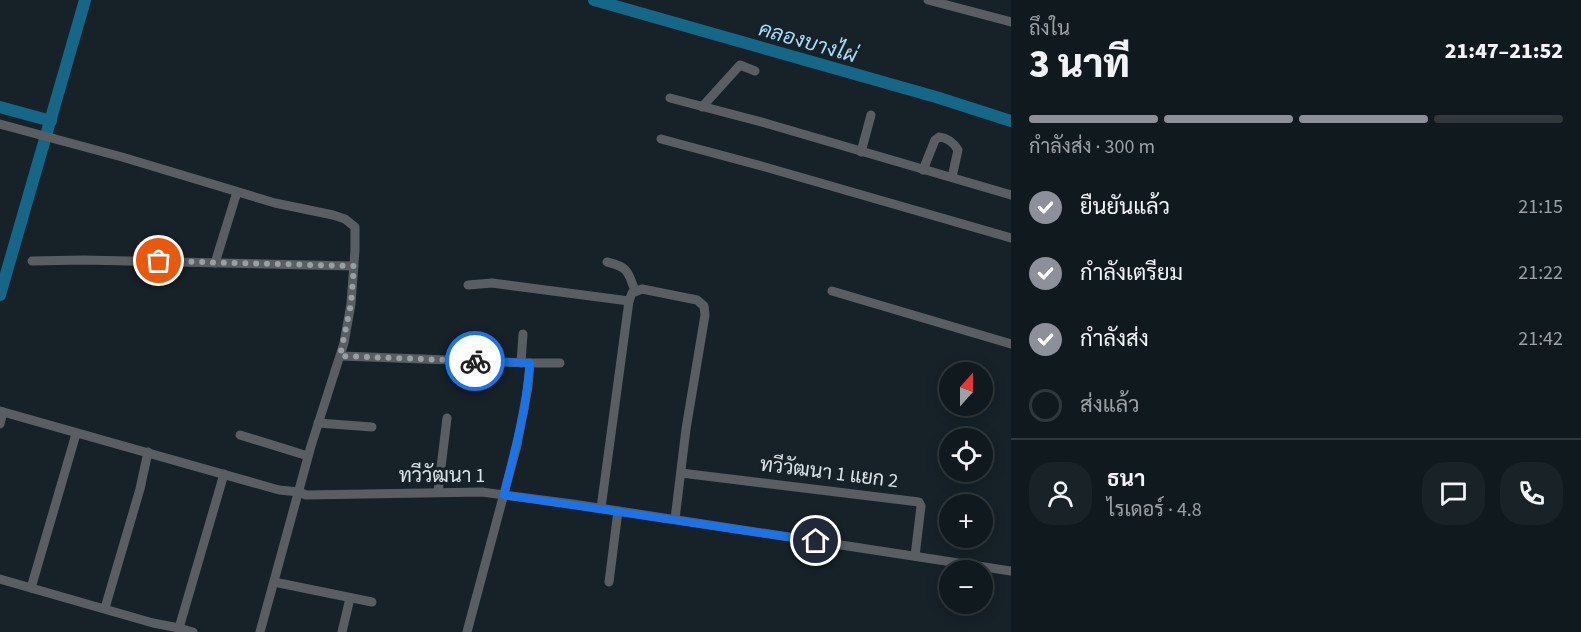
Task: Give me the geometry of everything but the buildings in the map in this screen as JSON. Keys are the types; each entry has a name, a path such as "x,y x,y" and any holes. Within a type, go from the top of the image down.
{"street":[{"path":"928,0 1011,22"},
{"path":"702,107 740,65 755,71"},
{"path":"670,98 765,123 1011,195"},
{"path":"861,152 871,115"},
{"path":"0,124 122,157 237,192 345,219 355,227 351,304 340,356 308,456 260,632"},
{"path":"923,170 935,140 945,137 954,142 958,150 952,177"},
{"path":"661,139 765,166 1011,238"},
{"path":"215,262 237,192"},
{"path":"32,261 215,262 354,266"},
{"path":"607,262 626,268 635,291"},
{"path":"468,285 492,283 629,302"},
{"path":"601,508 629,302 635,291 642,289 698,300 704,306 705,315 686,429 675,519"},
{"path":"832,291 1011,344"},
{"path":"467,632 524,411 526,363 523,334"},
{"path":"340,356 560,363"},
{"path":"0,424 2,411"},
{"name":"ทวีวัฒนา 1","path":"2,411 76,434 279,490 306,495 482,492 675,519 1011,571"},
{"path":"438,492 447,418"},
{"path":"318,423 372,427"},
{"path":"31,588 76,434"},
{"path":"240,435 308,456"},
{"path":"105,608 140,489 148,453"},
{"name":"ทวีวัฒนา 1 แยก 2","path":"681,473 919,502 921,506 915,556"},
{"path":"179,628 224,474"},
{"path":"609,582 618,511"},
{"path":"0,579 194,632"},
{"path":"274,582 372,602"},
{"path":"342,632 350,598"}],"waterway":[{"path":"0,295 85,0"},
{"name":"คลองบางไผ่","path":"594,0 936,97 1011,121"},
{"path":"0,107 51,121"}],"way so far":[{"path":"159,261 354,266 351,304 340,356 475,361"}],"route":[{"path":"475,361 530,363 524,411 504,495 816,541"}]}
